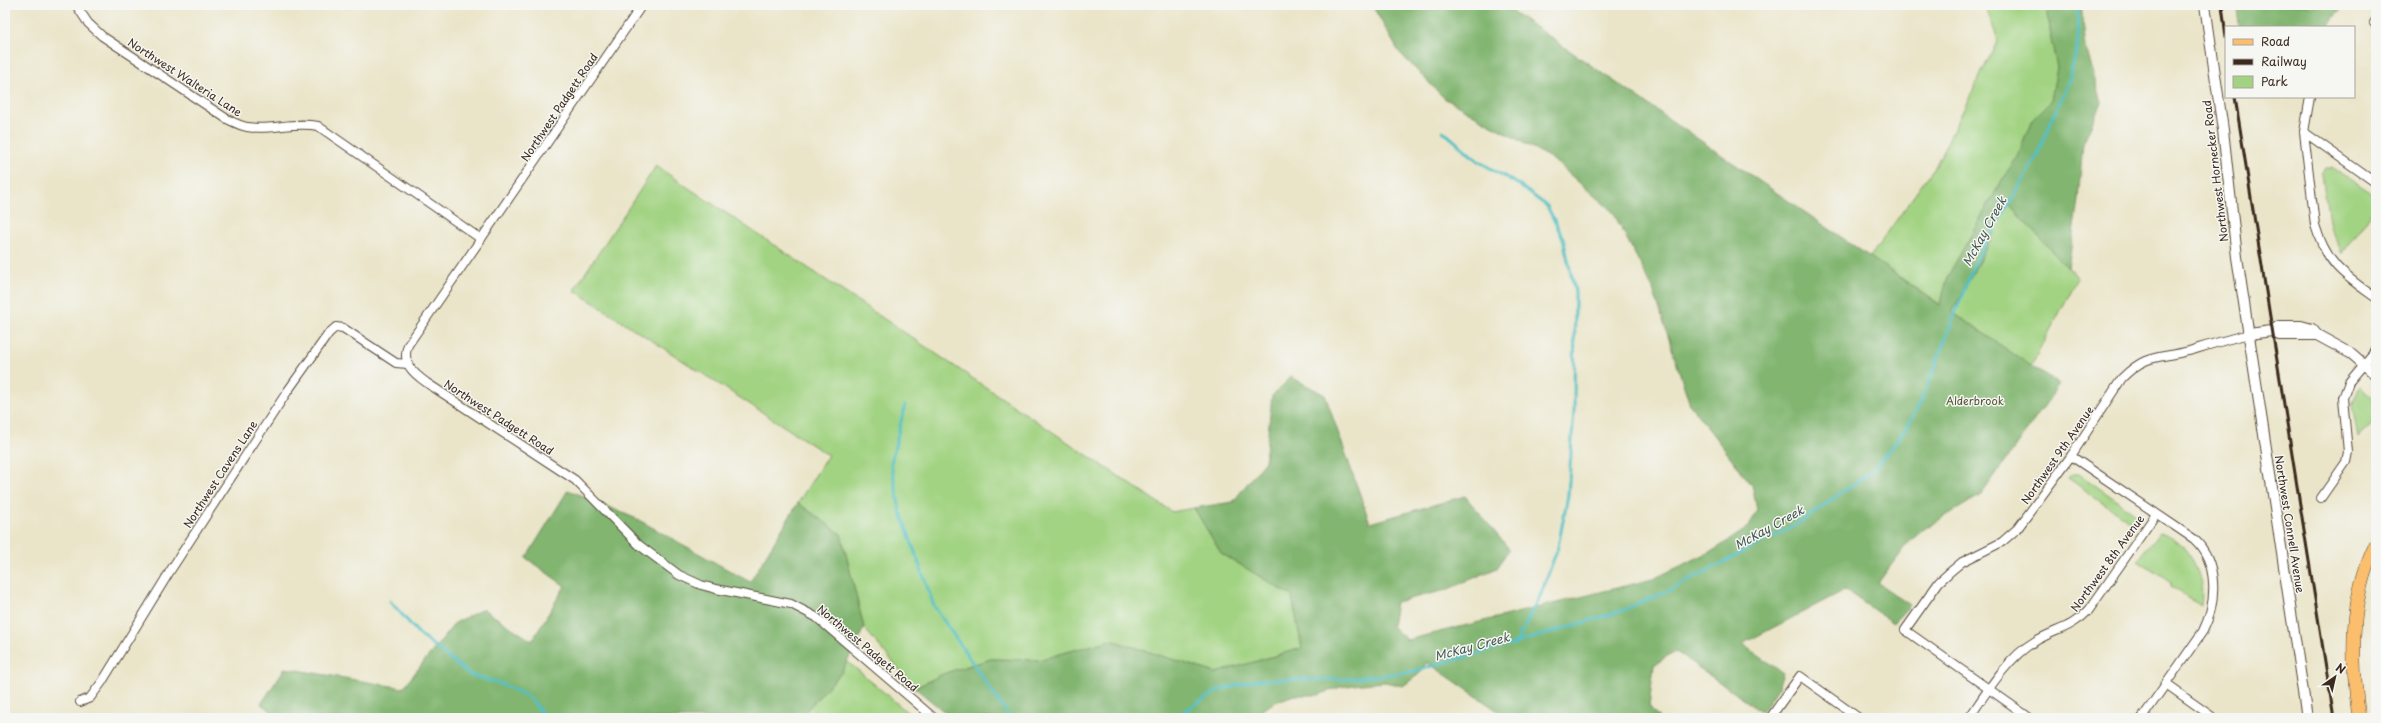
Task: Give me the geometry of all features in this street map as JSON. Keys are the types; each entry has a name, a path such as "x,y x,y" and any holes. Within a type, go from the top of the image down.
{"main road":[{"path":"2359,718 2354,678 2353,632 2359,593 2372,562 2376,544"}],"street":[{"name":"Northwest Walteria Lane","path":"76,5 88,23 102,36 227,119 246,127 268,127 300,123 318,126 480,239"},
{"name":"Northwest Padgett Road","path":"642,5 408,345 406,358 408,364 416,375 427,383 575,480 628,534 667,567 701,585 776,600 806,611 816,617 898,689 934,718"},
{"name":"Northwest Hornecker Road","path":"2205,5 2223,130 2237,257 2249,334"},
{"path":"2310,98 2304,132 2315,225 2319,239 2332,263 2376,298"},
{"path":"2304,132 2376,183"},
{"path":"2249,334 2272,331 2279,326 2301,326 2312,329 2317,335 2338,345 2376,375"},
{"name":"Northwest Cavens Lane","path":"80,702 90,698 102,682 172,568 287,392 330,333 336,327 343,328 396,363 408,364"},
{"name":"Northwest 9th Avenue","path":"1989,689 1905,630 1939,582 1962,562 2002,542 2018,528 2071,456 2111,393 2131,369 2144,360 2187,351 2249,334"},
{"name":"Northwest Connell Avenue","path":"2249,334 2307,718"},
{"path":"2321,498 2346,462 2348,452 2343,398 2349,382 2376,350"},
{"path":"2071,456 2201,546 2206,556 2212,580 2214,597 2210,616 2203,631 2142,718"},
{"name":"Northwest 8th Avenue","path":"1969,718 1989,689 2018,655 2034,642 2079,622 2156,514"},
{"path":"1770,718 1800,676 1859,718"},
{"path":"2166,684 2214,718"},
{"path":"1989,689 2030,718"}],"green space":[{"name":"Alderbrook","path":"1372,5 1503,5 1940,305 1948,276 2005,175 2018,156 2032,120 2051,101 2057,68 2051,38 2047,5 2081,5 2086,47 2101,103 2083,143 2078,200 2068,268 2009,204 1952,312 2059,385 1981,495 1924,529 1906,545 1878,583 1910,605 1893,623 1845,590 1742,644 1783,673 1778,688 1762,712 1675,651 1654,665 1649,706 1659,718 1508,718 1427,662 1419,674 1403,686 1385,682 1340,687 1318,695 1294,695 1275,702 1248,718 952,718 915,688 945,673 991,659 1038,660 1111,640 1216,673 1302,648 1292,596 1221,553 1194,508 1233,502 1265,461 1272,396 1291,377 1325,395 1370,523 1465,496 1509,549 1497,568 1446,590 1396,602 1392,626 1407,640 1653,579 1716,549 1749,527 1757,510 1752,485 1690,405 1653,289 1613,212 1552,159 1444,98 1399,52"},
{"path":"1985,5 2047,5 2051,38 2057,68 2051,101 2032,120 2018,156 2005,175 1948,276 1941,305 1870,257 1936,165 1998,40"},
{"path":"2236,5 2343,5 2328,26 2240,26"},
{"path":"656,166 1172,512 1194,508 1221,553 1292,596 1302,648 1216,673 1111,640 1038,660 991,659 945,673 915,688 864,628 841,534 798,503 828,455 574,290"},
{"path":"2326,167 2332,167 2376,197 2376,206 2342,254 2330,227 2322,174"},
{"path":"2009,204 2078,278 2031,366 1952,312"},
{"path":"2360,386 2376,400 2376,419 2358,438 2352,405"},
{"path":"2072,474 2079,474 2136,514 2138,520 2135,525 2068,478"},
{"path":"568,490 637,519 750,582 798,503 841,534 864,628 841,673 799,718 280,718 261,704 285,668 403,688 455,623 483,609 532,641 565,586 526,558"},
{"path":"2159,533 2170,537 2179,543 2193,561 2201,583 2201,606 2171,586 2171,582 2138,560"},
{"path":"847,661 914,718 799,718 841,673"}],"waterway":[{"name":"McKay Creek","path":"1177,718 1189,708 1219,690 1257,680 1346,679 1410,672 1516,643 1624,610 1674,588 1799,523 1872,471 1902,434 1920,404 1975,262 2036,158 2069,80 2078,43 2077,5"},
{"path":"1443,131 1478,161 1516,183 1547,206 1563,238 1575,292 1574,410 1568,495 1558,547 1541,594 1516,643"},
{"path":"905,405 891,463 900,510 934,606 1010,718"},
{"path":"390,601 419,634 470,675 502,684 529,697 546,718"}],"railway":[{"path":"2222,5 2225,29"},
{"path":"2235,98 2334,718"}]}
